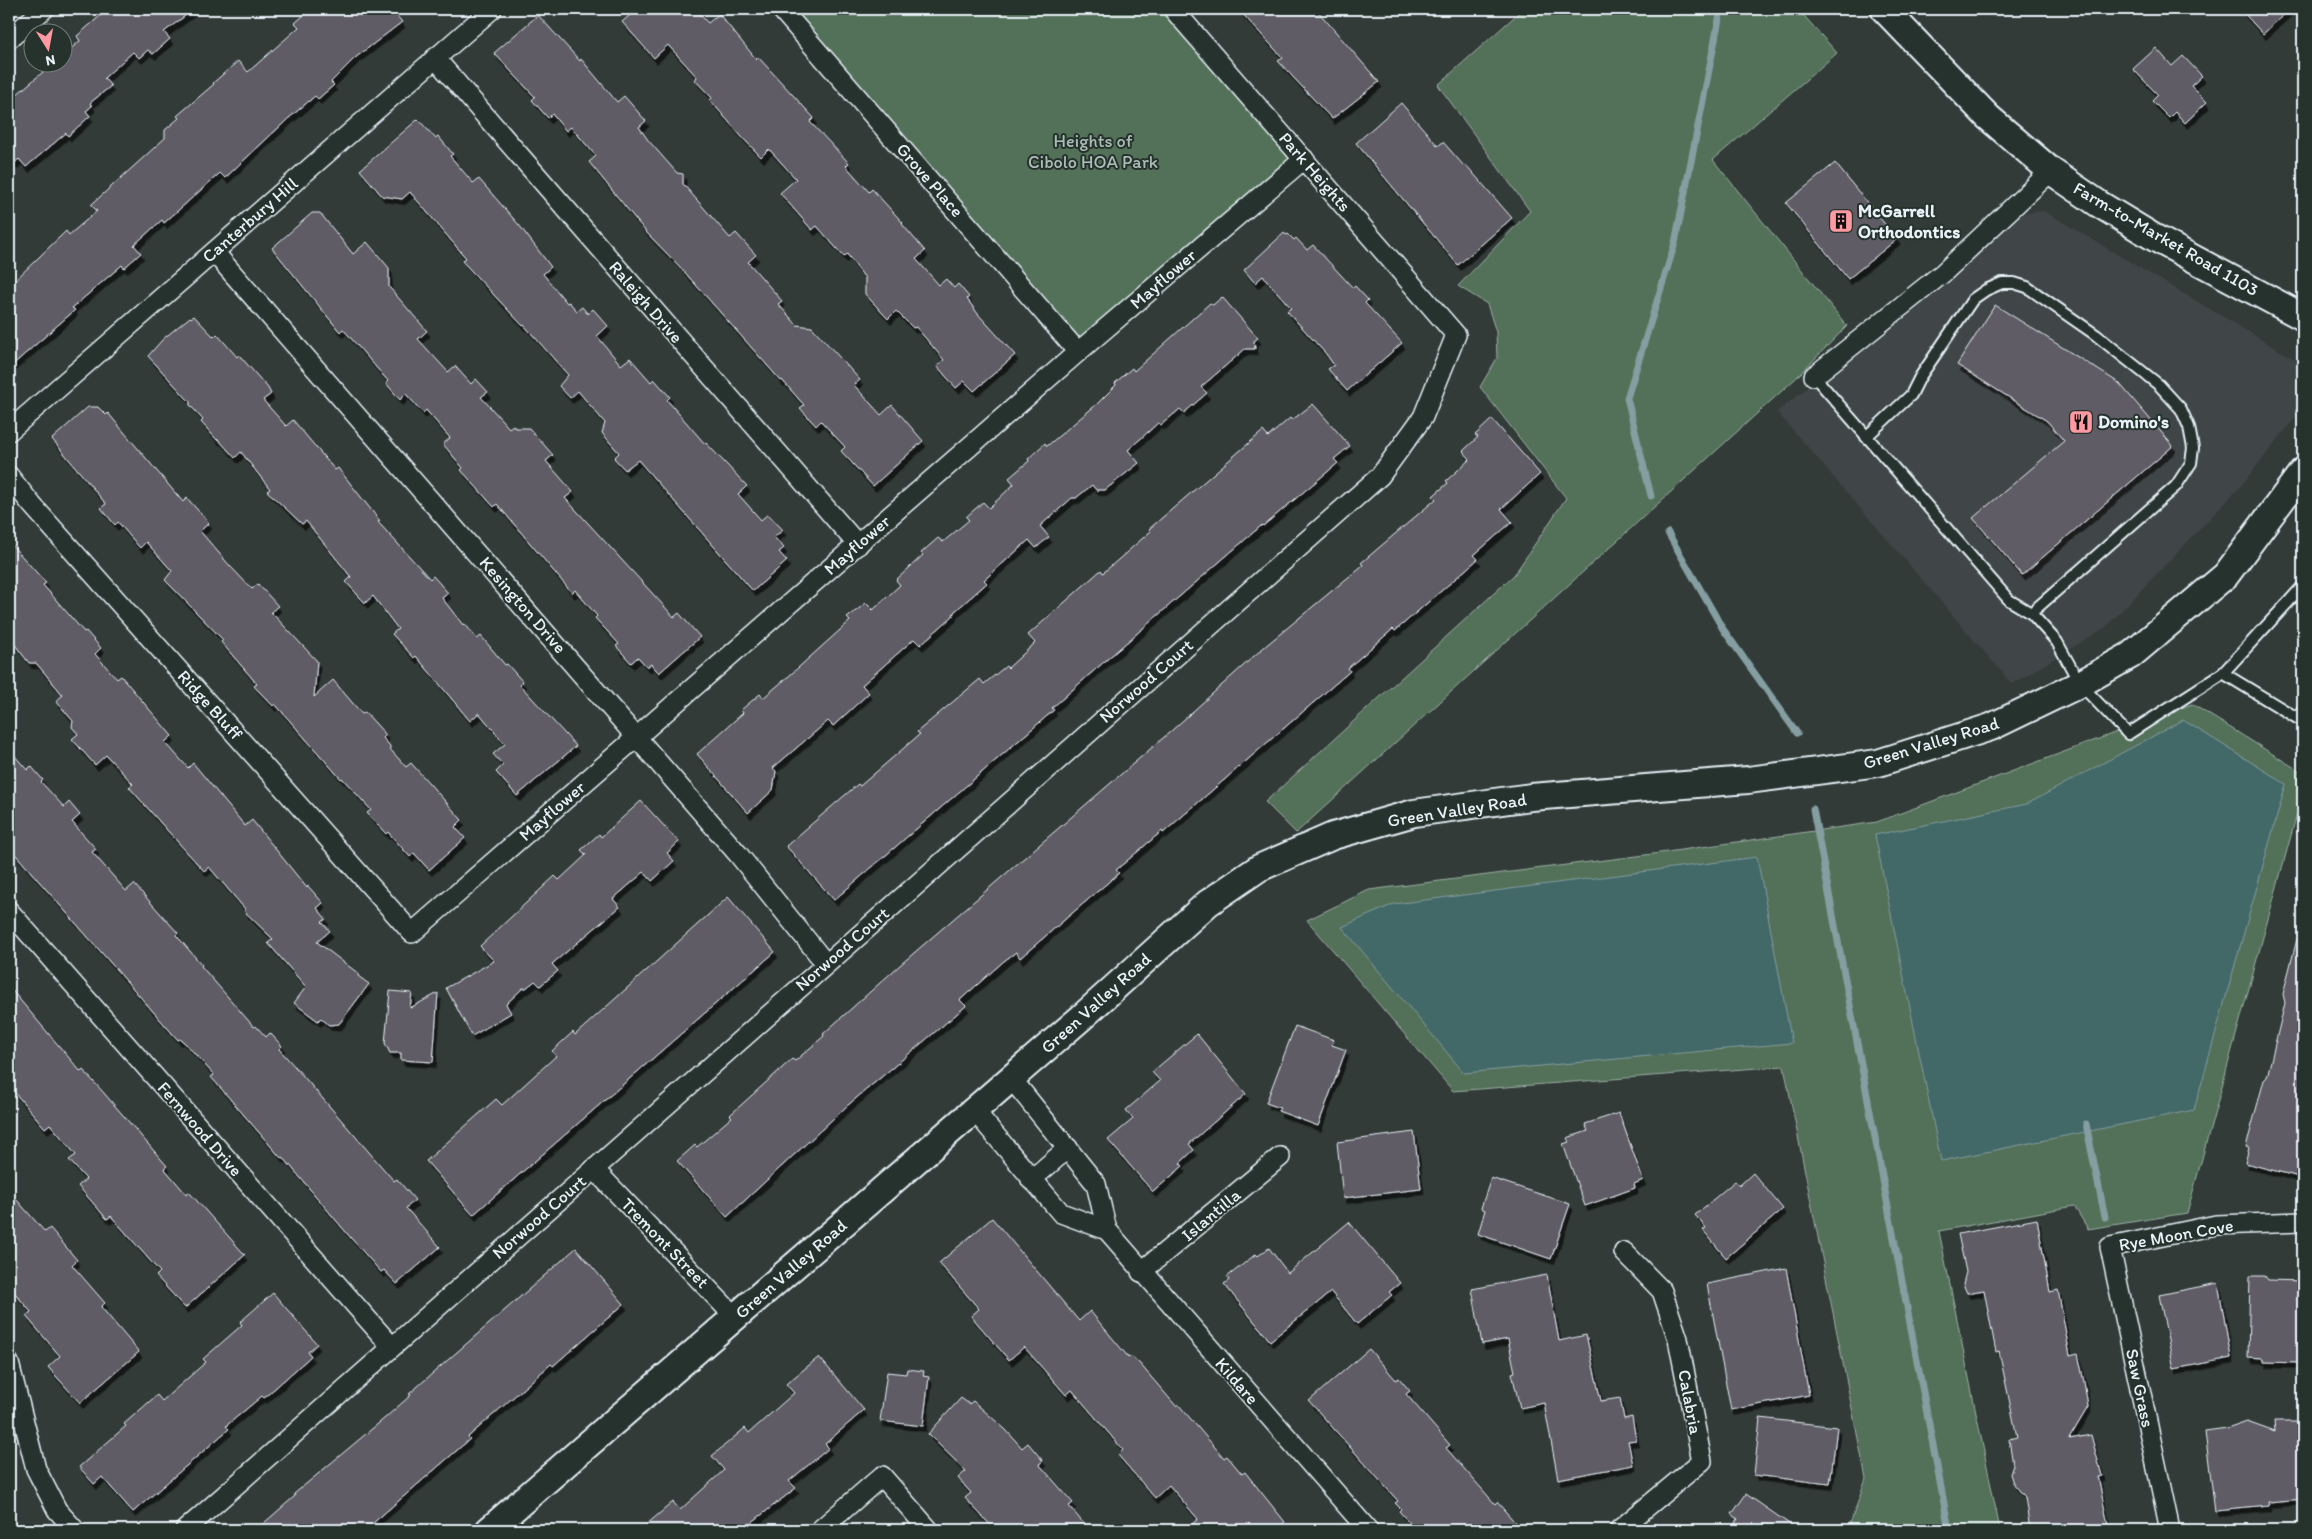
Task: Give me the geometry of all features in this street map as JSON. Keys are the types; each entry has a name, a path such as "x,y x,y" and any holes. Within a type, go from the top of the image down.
{"street":[{"path":"9,39 44,9"},
{"name":"Canterbury Hill","path":"9,431 492,9"},
{"name":"Grove Place","path":"781,9 1078,352"},
{"name":"Park Heights","path":"1173,9 1456,335"},
{"name":"Farm-to-Market Road 1103","path":"1884,9 1988,117 2051,171 2155,238 2303,317"},
{"name":"Raleigh Drive","path":"435,58 858,545"},
{"name":"Mayflower","path":"412,933 1078,352 1304,159"},
{"path":"1814,376 1942,273 2051,171"},
{"name":"Kesington Drive","path":"214,252 738,854 826,964"},
{"name":"Norwood Court","path":"185,1530 1380,476 1423,417 1456,335"},
{"name":"Green Valley Road","path":"489,1530 1011,1078 1208,903 1259,868 1333,836 1414,813 1521,798 1748,780 1878,763 1991,727 2080,684 2131,655 2226,575 2303,471"},
{"name":"Ridge Bluff","path":"9,476 32,505 412,933"},
{"name":"Fernwood Drive","path":"9,911 392,1347"},
{"name":"Kildare","path":"1011,1078 1096,1184 1107,1230 1368,1530"},
{"path":"974,1110 1061,1214 1107,1230"},
{"path":"1031,1180 1068,1148"},
{"name":"Islantilla","path":"1142,1272 1280,1157"},
{"name":"Tremont Street","path":"594,1169 735,1317"},
{"name":"Rye Moon Cove","path":"2110,1247 2216,1225 2303,1222"},
{"name":"Saw Grass","path":"2110,1247 2170,1530"},
{"name":"Calabria","path":"1619,1530 1702,1461 1678,1339 1662,1291 1624,1252"},
{"path":"9,1363 36,1469 58,1510 75,1530"},
{"path":"820,1530 882,1476 929,1530"}],"lane":[{"path":"1866,437 1911,394 1920,377 1973,300 1986,290 2002,283 2027,287 2096,335 2159,384 2181,409 2189,427 2193,448 2191,463 2176,486 2031,613"},
{"path":"1814,376 2009,600 2031,613 2057,642 2080,684 2128,734 2223,673 2303,586"},
{"path":"2223,673 2297,718 2303,710"}],"shaded area":[{"path":"2044,211 2298,361 2303,408 2240,487 2105,628 2012,684 1777,412 2024,213"}],"green space":[{"name":"Heights of Cibolo HOA Park","path":"781,9 1171,9 1304,159 1078,352"},
{"path":"1523,9 1798,9 1837,53 1713,160 1847,326 1795,379 1296,833 1265,802 1514,575 1566,498 1480,387 1497,358 1496,332 1487,304 1458,286 1530,211 1438,85"},
{"path":"2192,704 2303,773 2303,792 2187,1213 2088,1229 2074,1206 1939,1231 2000,1530 1848,1530 1866,1479 1784,1066 1453,1091 1307,920 1369,890 1653,854 1877,822"}],"water":[{"path":"2183,720 2286,784 2194,1110 1941,1161 1875,835 2027,804"},
{"path":"1757,857 1792,1043 1464,1073 1342,927 1394,904"}],"building":[{"path":"108,9 194,9 164,32 170,39 153,54 148,50 139,58 133,52 104,78 111,86 90,103 92,106 86,111 90,116 68,136 66,133 26,167 19,159 9,168 9,101 43,72 72,72 72,48 80,41 77,36"},
{"path":"311,9 391,9 402,22 355,58 331,82 334,85 318,99 315,96 289,118 225,178 220,173 164,223 162,220 134,245 141,253 124,268 122,265 72,308 75,310 9,368 9,286 66,231 69,235 97,211 91,205 165,138 165,130 179,118 177,116 238,61 248,72 299,27 295,23"},
{"path":"637,9 695,9 708,23 719,14 756,59 758,57 814,118 810,122 849,163 846,166 869,192 872,189 903,223 925,251 916,259 939,285 946,279 954,288 958,284 969,297 967,299 978,314 1015,355 974,391 964,381 956,388 937,366 944,360 916,327 913,328 896,311 888,319 865,294 865,278 847,254 844,257 817,226 812,230 780,193 796,179 769,149 761,157 710,100 712,98 695,80 697,77 668,45 654,58 622,22"},
{"path":"1238,9 1316,9 1379,82 1332,119 1278,61 1283,58"},
{"path":"2240,9 2290,9 2263,34"},
{"path":"538,15 580,61 581,59 617,102 624,96 646,121 639,127 677,173 683,174 683,184 730,238 736,233 756,255 748,262 782,301 778,304 797,325 812,327 860,380 854,385 881,415 892,405 923,441 873,486 841,451 845,447 821,421 816,426 800,408 804,405 680,267 646,232 589,162 596,156 571,127 566,131 552,114 548,118 532,100 535,97 494,53"},
{"path":"2156,48 2172,66 2183,56 2202,76 2191,86 2207,102 2185,123 2175,112 2169,118 2152,101 2158,95 2133,69"},
{"path":"1401,103 1438,146 1443,142 1464,166 1466,165 1512,218 1458,265 1356,143"},
{"path":"418,119 435,138 438,136 453,154 450,156 473,183 479,179 519,225 551,267 543,274 567,303 569,302 577,311 582,307 588,314 593,309 608,326 597,336 621,365 630,358 651,382 654,379 670,397 667,400 705,444 747,486 738,494 761,520 768,514 783,530 774,537 784,548 779,552 787,561 753,591 638,460 625,470 614,458 619,453 602,433 605,423 578,391 570,398 559,386 568,375 524,325 462,261 466,258 410,192 402,199 382,196 360,170"},
{"name":"McGarrell Orthodontics","path":"1835,163 1897,239 1848,279 1786,203"},
{"path":"312,213 320,213 353,254 367,242 389,268 389,287 427,331 418,339 448,372 455,366 471,384 476,379 488,392 481,397 509,428 513,425 515,428 529,428 553,455 546,461 573,492 565,498 674,617 679,613 700,637 659,673 651,664 647,667 638,657 631,663 616,646 619,644 595,618 597,616 575,590 572,593 497,504 494,507 461,470 463,468 443,444 450,438 426,410 423,413 406,394 400,400 386,383 388,381 343,329 340,332 272,248"},
{"path":"1284,233 1294,240 1296,238 1307,250 1313,245 1353,288 1355,286 1368,300 1365,303 1402,343 1347,391 1328,369 1334,365 1326,354 1287,311 1291,308 1263,276 1255,283 1244,270"},
{"path":"1222,297 1258,338 1254,341 1255,349 1245,349 1201,387 1207,393 1184,413 1180,409 1161,425 1158,423 1128,450 1139,463 1105,490 1096,490 1092,485 1076,498 1072,498 1040,526 1049,537 1036,548 1029,540 984,580 987,583 920,645 914,639 862,685 869,693 833,726 828,721 773,768 776,771 773,790 748,813 697,754 743,713 741,710 760,694 763,698 850,621 847,618 866,603 873,610 900,585 896,580 923,555 921,553 938,538 943,542 969,520 966,517 983,502 989,508 1014,484 1009,478 1029,461 1028,459 1045,443 1047,446 1097,404 1116,385 1115,383 1132,368 1134,371 1210,303 1213,305"},
{"path":"1995,305 2119,383 2173,446 2022,575 1973,518 2064,441 2047,421 1957,365"},
{"path":"194,316 214,337 217,334 237,357 239,355 268,388 271,394 263,400 286,426 293,420 335,470 338,468 380,521 378,522 430,579 433,576 448,593 442,598 463,625 465,624 477,639 481,636 505,665 507,664 523,682 520,685 576,746 517,796 496,772 503,765 493,754 505,744 479,713 470,721 416,656 414,658 392,634 398,629 373,596 365,603 346,582 351,577 306,521 302,524 267,491 270,489 241,452 235,458 217,440 201,422 203,420 190,405 190,402 148,356 163,339 190,317"},
{"path":"1313,404 1350,446 1334,459 1338,463 1262,525 1089,675 1052,708 1054,710 834,900 786,846 858,784 860,786 920,734 917,732 980,679 984,684 1006,666 1008,668 1035,643 1028,635 1101,570 1103,573 1151,531 1149,529 1263,431 1268,437 1290,418 1292,420"},
{"path":"88,407 98,407 106,415 108,413 183,502 187,498 209,523 200,531 230,566 252,589 258,584 278,606 271,612 317,661 314,697 333,680 362,714 365,712 386,735 383,738 406,767 411,763 462,820 455,827 465,838 429,870 414,853 410,857 388,832 386,834 367,813 371,810 275,704 273,706 254,686 257,684 221,642 223,640 165,580 172,571 146,542 140,548 118,522 115,525 101,508 106,504 52,439"},
{"path":"1492,419 1540,474 1501,509 1512,522 1474,555 1478,559 1395,631 1393,629 1348,668 1350,671 1163,833 1162,831 1116,870 1119,873 1020,958 1016,952 1004,961 960,1000 966,1006 848,1105 727,1217 677,1161 695,1145 697,1147 732,1117 730,1115 792,1059 795,1061 824,1036 823,1034 900,965 1170,732 1263,648 1363,565 1361,563 1436,499 1433,496 1470,459 1463,451 1478,437 1475,435"},
{"path":"9,542 46,583 43,585 84,632 86,631 101,648 95,654 117,679 121,676 172,736 165,742 188,768 193,763 245,826 252,820 307,888 308,886 323,903 317,908 326,919 322,922 330,931 317,942 369,984 339,1024 329,1025 321,1018 318,1021 294,1003 306,987 268,943 273,939 245,912 245,909 209,867 204,871 129,787 133,784 106,755 95,765 72,739 78,734 72,727 73,721 56,701 63,695 36,663 29,663 9,637"},
{"path":"9,749 27,770 31,766 43,780 41,782 64,807 69,802 80,815 72,822 96,849 92,852 126,891 134,884 178,933 176,935 201,966 254,1027 256,1026 266,1037 270,1033 282,1046 279,1049 394,1181 397,1179 415,1200 406,1208 440,1247 397,1284 384,1270 381,1272 283,1157 281,1158 211,1077 214,1075 185,1043 180,1039 178,1040 9,847"},
{"path":"641,801 679,842 667,853 674,861 652,881 644,872 613,899 620,907 552,964 558,971 540,986 535,981 526,988 523,988 506,1004 511,1013 472,1036 446,988 494,961 480,946 555,876 559,880 586,855 581,850 599,834 601,837"},
{"path":"728,897 775,952 473,1215 426,1161 496,1099 502,1105 556,1056 552,1051 573,1032 575,1035"},
{"path":"2297,939 2303,940 2303,1178 2245,1163 2249,1148 2246,1147 2264,1080 2267,1077 2285,1003 2283,994"},
{"path":"9,987 81,1072 83,1070 167,1166 164,1168 186,1194 189,1192 245,1255 185,1308 156,1276 160,1272 111,1216 107,1219 78,1186 86,1179 69,1160 76,1155 50,1124 45,1128 9,1086"},
{"path":"390,991 412,993 410,1008 438,993 433,1062 401,1060 401,1053 390,1053 385,1043"},
{"path":"1295,1026 1334,1040 1332,1045 1346,1050 1318,1126 1278,1111 1280,1108 1266,1103"},
{"path":"1197,1034 1246,1094 1189,1144 1194,1150 1180,1163 1183,1166 1153,1192 1108,1140 1133,1119 1126,1110 1160,1081 1152,1072"},
{"path":"1619,1113 1643,1180 1634,1184 1635,1188 1585,1206 1563,1144 1569,1142 1567,1138 1588,1131 1585,1124"},
{"path":"1414,1132 1421,1189 1343,1198 1337,1142"},
{"path":"1753,1173 1783,1209 1726,1258 1703,1230 1706,1228 1695,1215 1735,1181 1739,1186"},
{"path":"1491,1178 1570,1204 1551,1259 1478,1234 1485,1210 1481,1208"},
{"path":"9,1191 45,1232 50,1228 77,1260 72,1265 105,1303 101,1307 139,1352 80,1403 48,1367 60,1356 26,1316 31,1312 9,1286"},
{"path":"992,1218 1079,1321 1090,1311 1129,1358 1131,1356 1139,1363 1176,1406 1178,1404 1224,1458 1227,1456 1242,1474 1245,1472 1285,1522 1276,1530 1185,1530 1198,1519 1169,1485 1155,1498 1118,1455 1123,1450 1072,1390 1066,1395 1024,1347 1009,1360 971,1316 979,1309 939,1263"},
{"path":"2037,1219 2050,1292 2058,1290 2070,1356 2078,1354 2088,1407 2069,1439 2091,1435 2102,1476 2098,1477 2109,1530 2030,1530 2025,1497 2013,1483 2010,1474 2013,1465 2009,1439 2017,1437 1999,1351 1996,1352 1984,1290 1967,1293 1963,1284 1966,1272 1958,1234"},
{"path":"1349,1222 1400,1283 1389,1292 1392,1295 1357,1324 1331,1292 1270,1341 1224,1284 1229,1280 1227,1277 1256,1254 1258,1256 1269,1248 1288,1273"},
{"path":"576,1248 624,1304 553,1366 551,1364 468,1437 470,1439 365,1530 256,1530 295,1496 294,1494 385,1418 411,1395 409,1394"},
{"path":"1786,1268 1809,1395 1731,1410 1707,1284"},
{"path":"1547,1275 1559,1341 1586,1335 1601,1401 1620,1398 1624,1419 1632,1417 1636,1440 1628,1441 1633,1465 1558,1479 1544,1403 1520,1408 1512,1373 1515,1372 1508,1339 1482,1344 1472,1289"},
{"path":"2250,1276 2265,1276 2268,1280 2303,1281 2303,1363 2263,1362 2263,1359 2248,1358"},
{"path":"2218,1283 2231,1358 2174,1369 2159,1295"},
{"path":"273,1293 317,1344 308,1352 311,1356 264,1398 262,1396 226,1426 229,1429 133,1512 102,1477 94,1484 79,1467 126,1426 124,1424 157,1395 162,1401 206,1362 203,1359 242,1325 240,1322"},
{"path":"1369,1349 1396,1380 1399,1378 1410,1391 1406,1394 1450,1445 1446,1448 1495,1504 1497,1502 1522,1530 1416,1530 1399,1511 1401,1509 1395,1503 1398,1501 1309,1401"},
{"path":"819,1357 864,1410 825,1444 829,1448 789,1481 796,1488 742,1530 640,1530 673,1502 680,1510 724,1470 712,1456 745,1428 749,1433 794,1393 786,1384"},
{"path":"907,1369 924,1371 923,1376 929,1377 923,1426 880,1421 887,1372 906,1374"},
{"path":"961,1398 969,1404 973,1401 1006,1430 1022,1448 1028,1443 1043,1461 1039,1464 1073,1503 1069,1506 1089,1530 995,1530 965,1498 971,1493 958,1478 966,1471 928,1434"},
{"path":"1760,1418 1837,1427 1830,1484 1754,1475"},
{"path":"2274,1421 2303,1421 2303,1499 2268,1502 2269,1506 2215,1511 2205,1432 2227,1429 2247,1422 2275,1432"},
{"path":"1746,1494 1798,1530 1730,1530 1738,1519 1732,1514"}],"waterway":[{"path":"1651,496 1627,398 1675,243 1721,9"},
{"path":"1668,533 1723,629 1797,733"},
{"path":"1813,809 1949,1530"},
{"path":"2086,1124 2105,1217"}],"place":[{"name":"McGarrell Orthodontics","path":"1841,221"},
{"name":"Domino's","path":"2081,422"}]}
